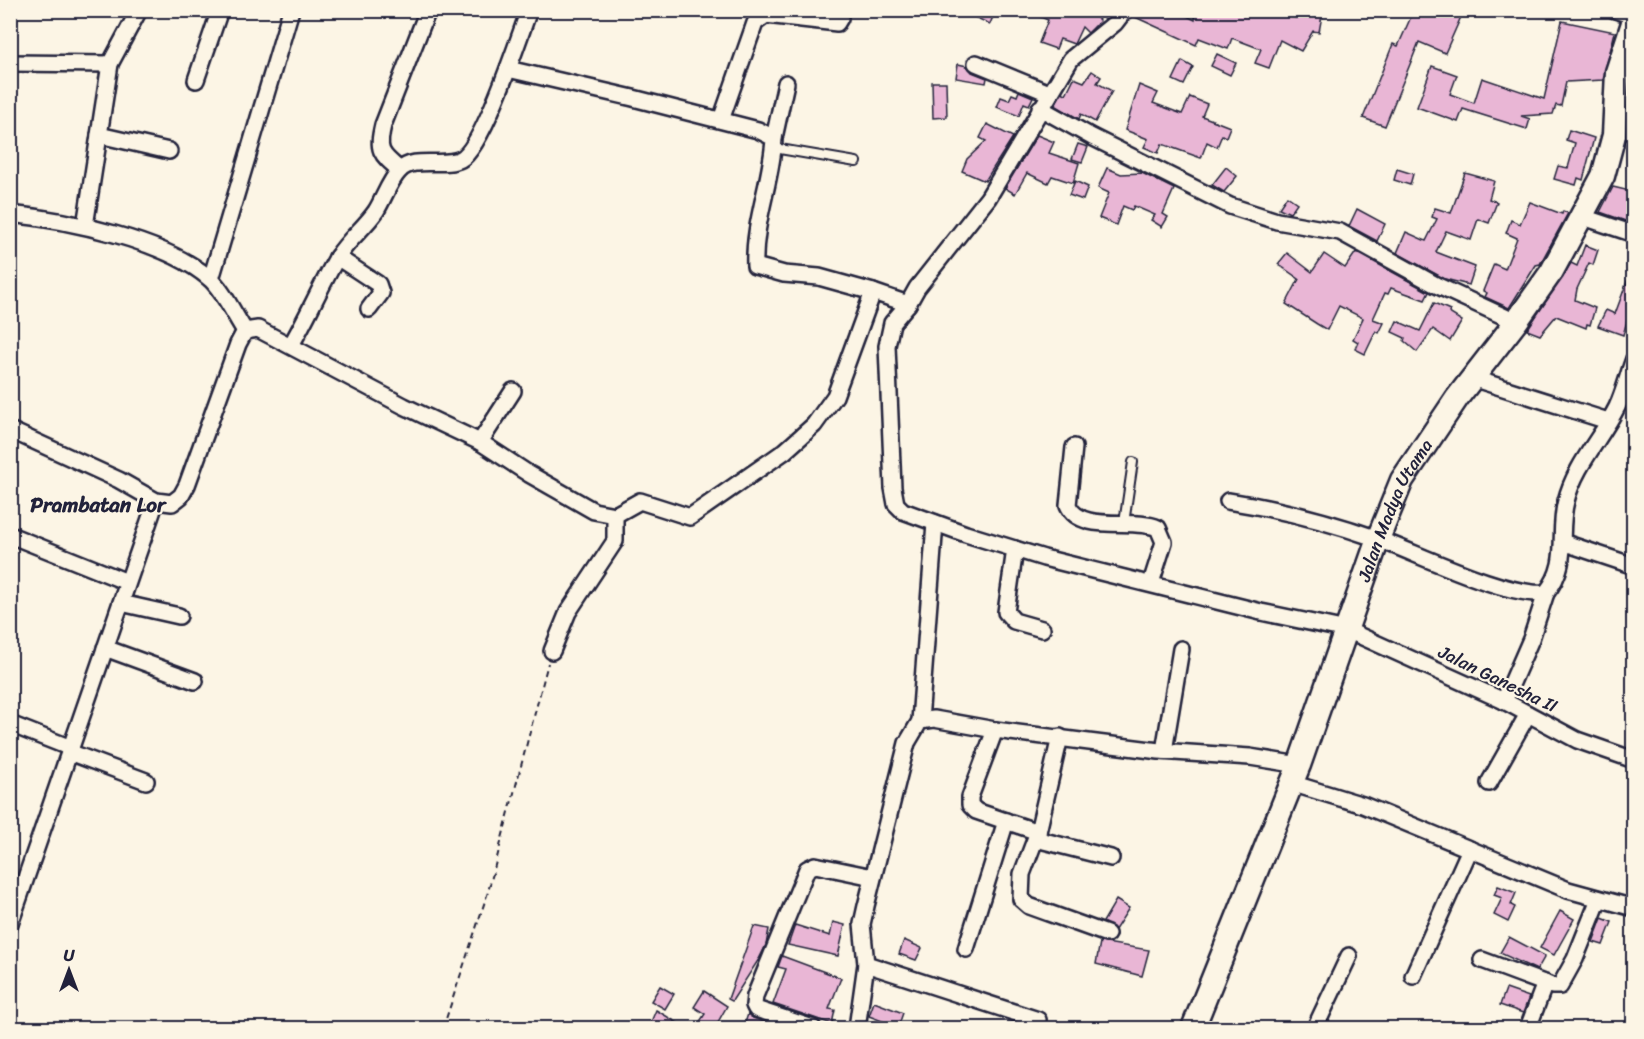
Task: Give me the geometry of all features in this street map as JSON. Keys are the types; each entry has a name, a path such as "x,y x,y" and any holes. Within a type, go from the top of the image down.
{"street":[{"path":"85,225 110,64 139,10"},
{"path":"196,80 220,10"},
{"path":"211,279 291,10"},
{"path":"400,170 385,158 378,144 383,125 428,10"},
{"path":"291,345 338,257 350,239 370,220 400,170 412,164 453,161 464,157 477,139 508,69 529,10"},
{"path":"721,120 755,24 766,15 837,23 840,18 837,10"},
{"path":"786,83 758,225 755,266 784,274 819,277 906,303 988,198 1071,58 1115,23 1125,10"},
{"path":"1616,10 1634,18"},
{"name":"Jalan Madya Utama","path":"1196,1027 1295,774 1378,539 1402,480 1415,456 1552,271 1603,176 1611,152 1615,88 1621,55 1634,18"},
{"path":"10,63 110,64"},
{"path":"976,63 1049,93"},
{"path":"508,69 758,130 774,143"},
{"path":"1040,108 1084,133 1230,206 1277,221 1340,232 1436,285 1516,322"},
{"path":"99,135 169,151"},
{"path":"10,214 85,225 171,255 211,279 244,331"},
{"path":"1583,217 1634,234"},
{"path":"338,257 378,284 381,293 369,309"},
{"path":"244,331 266,331 404,406 480,442 529,474 594,511 615,515 640,501 690,517 785,451 814,425 835,396 880,294"},
{"name":"Jalan Ganesha II","path":"906,303 892,323 887,346 893,488 898,508 1015,549 1261,612 1347,630 1504,701 1577,740 1634,760"},
{"path":"10,430 118,480 156,501 172,503 181,496 244,331"},
{"path":"1504,701 1531,639 1546,593 1554,583 1564,543 1563,515 1566,500 1577,470 1617,407 1634,359"},
{"path":"1472,378 1608,421"},
{"path":"480,442 513,391"},
{"path":"1074,447 1068,505 1072,513 1084,520 1152,525 1162,534 1164,542 1151,583"},
{"path":"10,924 156,501"},
{"path":"1228,501 1310,517 1378,539 1466,573 1526,592 1546,593"},
{"path":"552,651 568,612 615,541 615,515"},
{"path":"857,1029 866,964 862,924 907,743 920,721 935,522"},
{"path":"10,535 127,582"},
{"path":"1564,543 1634,566"},
{"path":"1015,549 1006,612 1014,621 1042,629"},
{"path":"121,603 179,616"},
{"path":"105,648 195,681"},
{"path":"1164,751 1181,649"},
{"path":"1490,783 1528,714"},
{"path":"920,721 934,719 996,730 1164,751 1250,756 1568,890 1634,908"},
{"path":"10,724 146,780"},
{"path":"996,730 970,798 970,805 976,811 1037,835 1111,858"},
{"path":"1060,737 1037,835 1022,874 1021,900 1029,906 1107,934"},
{"path":"966,949 1006,821"},
{"path":"1413,975 1470,849"},
{"path":"813,1029 756,1010 755,996 807,869 815,865 873,878"},
{"path":"1482,960 1557,987 1562,984 1599,899"},
{"path":"1315,1029 1349,956"},
{"path":"866,964 1038,1020"},
{"path":"1528,1029 1545,983"}],"lane":[{"path":"774,143 856,162"},
{"path":"1124,523 1133,462"}],"path":[{"path":"443,1029 488,892 552,651"}],"building":[{"path":"959,10 986,10 994,14 990,24"},
{"path":"1054,10 1066,15 1068,10 1089,10 1100,21 1088,33 1082,27 1074,44 1060,39 1056,49 1039,43 1048,20 1026,11"},
{"path":"1135,10 1175,10 1195,20 1196,10 1262,10 1296,18 1302,10 1323,10 1319,32 1313,31 1301,51 1280,40 1269,68 1255,63 1261,49 1232,38 1228,49 1199,38 1196,45 1133,16"},
{"path":"1414,10 1464,10 1445,53 1419,42 1385,126 1363,118 1393,44 1398,46"},
{"path":"1562,21 1615,32 1603,80 1566,82 1561,106 1556,105 1553,114 1521,116 1530,119 1527,129 1463,109 1458,122 1417,107 1432,66 1457,75 1450,94 1474,103 1482,78 1544,99"},
{"path":"1217,54 1236,63 1230,75 1211,66"},
{"path":"1182,61 1193,67 1184,85 1173,80"},
{"path":"958,64 967,66 972,72 987,78 986,83 956,78"},
{"path":"1092,71 1101,77 1097,83 1112,91 1095,122 1081,114 1079,119 1055,105 1062,92 1066,94 1074,78 1084,82"},
{"path":"932,82 946,82 947,117 933,118"},
{"path":"1139,85 1158,93 1153,103 1182,114 1190,97 1207,104 1202,116 1230,127 1226,137 1222,135 1217,147 1207,142 1201,158 1162,144 1158,153 1144,147 1148,139 1125,130"},
{"path":"1019,91 1033,97 1029,105 1024,103 1019,116 997,107 1001,97 1009,100 1012,94 1017,96"},
{"path":"987,124 1013,137 985,181 962,171 967,159 986,141 980,138"},
{"path":"1569,130 1594,138 1583,180 1578,178 1576,185 1554,179 1558,166 1568,168 1575,143 1566,140"},
{"path":"1037,135 1054,142 1049,153 1079,163 1073,183 1052,176 1048,183 1027,173 1015,194 1005,188"},
{"path":"1078,144 1088,147 1082,162 1072,159"},
{"path":"1226,167 1237,176 1224,192 1212,185"},
{"path":"1107,168 1121,174 1142,173 1174,189 1163,214 1168,217 1162,227 1151,220 1155,215 1134,206 1132,210 1123,206 1116,225 1099,218 1109,193 1098,188"},
{"path":"1397,169 1413,174 1410,185 1394,180"},
{"path":"1465,173 1494,181 1489,199 1497,202 1489,223 1478,219 1471,240 1446,231 1436,252 1475,267 1469,285 1445,279 1397,253 1406,232 1426,241 1437,219 1432,217 1435,208 1451,213"},
{"path":"1075,181 1088,187 1083,200 1069,195"},
{"path":"1613,187 1634,192 1634,224 1600,212"},
{"path":"1287,196 1297,203 1290,213 1279,208"},
{"path":"1530,202 1562,214 1563,211 1568,213 1540,264 1536,265 1509,308 1485,297 1487,293 1483,291 1494,264 1505,269 1517,238 1506,233 1511,220 1520,224"},
{"path":"1357,209 1385,224 1377,241 1349,226"},
{"path":"1585,245 1598,250 1593,265 1589,263 1577,289 1575,300 1595,308 1590,325 1587,324 1586,328 1556,316 1540,335 1527,330 1571,263 1577,266"},
{"path":"1356,252 1429,292 1425,300 1391,288 1388,294 1385,293 1373,319 1384,323 1379,333 1376,331 1365,354 1355,349 1358,342 1353,339 1363,318 1339,306 1327,330 1317,324 1286,304 1299,279 1278,264 1287,253 1312,272 1324,254 1345,268"},
{"path":"1632,268 1634,315 1629,314 1623,335 1598,326 1606,310 1615,314"},
{"path":"1434,303 1450,310 1449,313 1462,321 1450,341 1433,329 1417,352 1404,341 1405,338 1392,332 1397,321 1420,331"},
{"path":"1498,886 1516,893 1511,905 1515,907 1508,922 1494,915 1502,898 1494,895"},
{"path":"1116,900 1129,908 1115,930 1103,922"},
{"path":"1560,911 1574,919 1554,955 1540,948"},
{"path":"1602,918 1612,922 1603,945 1593,942"},
{"path":"833,922 845,925 838,956 788,945 795,925 830,936"},
{"path":"754,926 769,929 766,945 732,1001 728,999"},
{"path":"1509,937 1545,956 1537,970 1500,953"},
{"path":"904,940 922,948 916,960 899,954"},
{"path":"1100,942 1149,950 1142,976 1096,964"},
{"path":"782,956 841,978 829,1009 835,1010 832,1024 773,1004 786,969 778,967"},
{"path":"660,986 674,994 665,1009 651,1001"},
{"path":"1506,989 1529,997 1523,1013 1500,1005"},
{"path":"704,991 727,1006 714,1029 695,1029 705,1014 694,1007"},
{"path":"874,1002 903,1013 898,1027 869,1016"},
{"path":"656,1010 688,1029 648,1029"},
{"path":"748,1014 753,1018 784,1029 743,1029"}],"district":[{"name":"Prambatan Lor","path":"98,505"}]}
